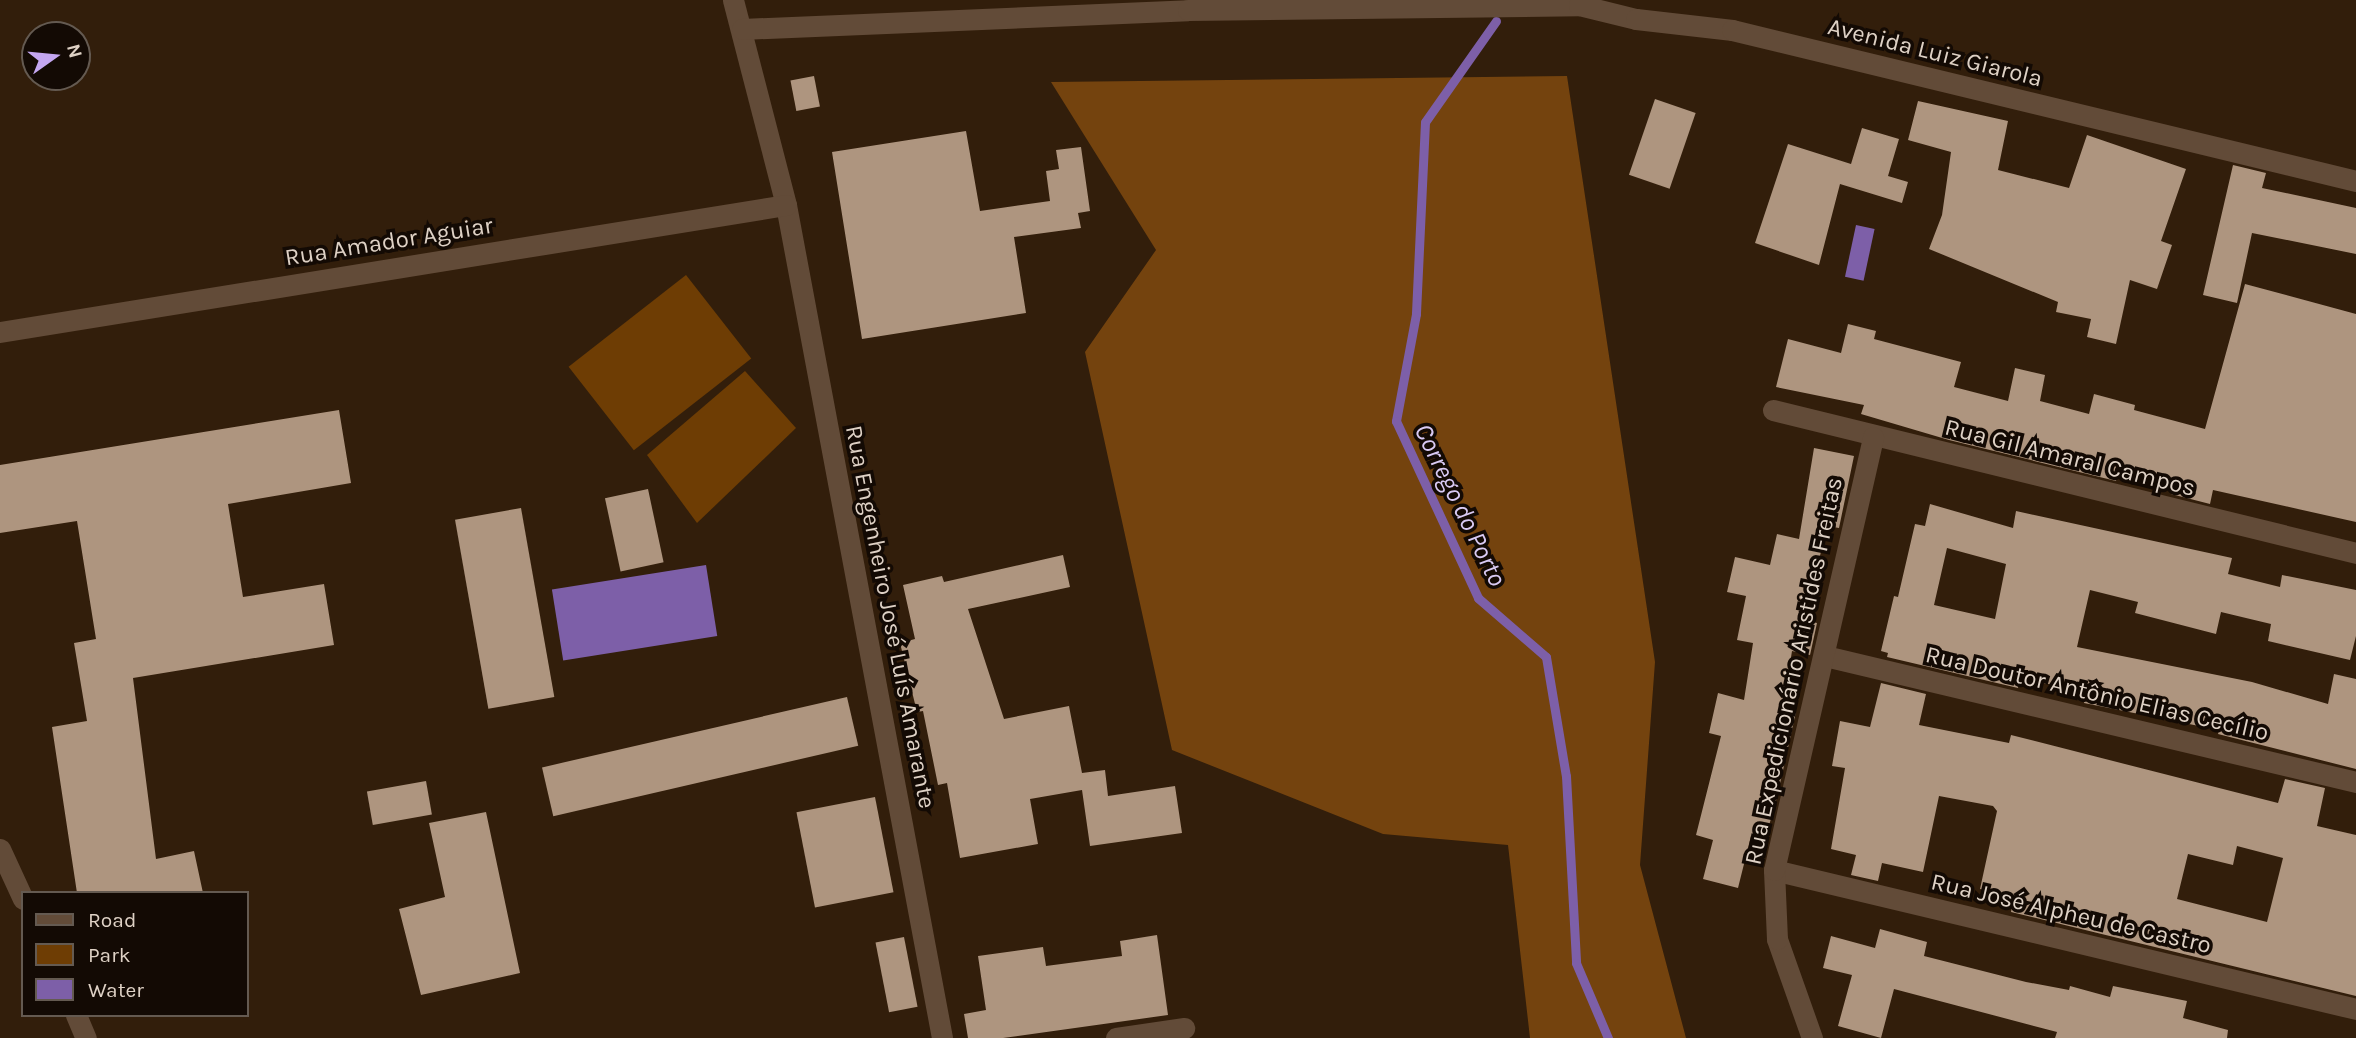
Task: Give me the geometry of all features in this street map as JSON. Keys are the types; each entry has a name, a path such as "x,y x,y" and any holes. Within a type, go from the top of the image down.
{"street":[{"name":"Rua Engenheiro José Luís Amarante","path":"733,0 786,205 942,1038"},
{"name":"Avenida Luiz Giarola","path":"742,29 1188,10 1579,5 1636,19 1732,30 2356,181"},
{"name":"Rua Amador Aguiar","path":"0,332 786,205"},
{"name":"Rua Gil Amaral Campos","path":"1773,410 1872,437 2356,553"},
{"name":"Rua Expedicionário Aristides Freitas","path":"1812,1038 1777,939 1774,870 1825,656 1872,437"},
{"name":"Rua Doutor Antônio Elias Cecílio","path":"1825,656 2356,782"},
{"path":"0,849 21,895"},
{"name":"Rua José Alpheu de Castro","path":"1774,870 2356,1009"},
{"path":"77,1017 86,1038"},
{"path":"1116,1038 1184,1028"}],"green space":[{"path":"686,275 751,359 634,450 569,367"},
{"path":"745,371 796,428 697,523 647,455"}],"shaded area":[{"path":"1567,76 1655,662 1640,865 1686,1038 1530,1038 1508,845 1383,834 1172,750 1085,352 1156,250 1051,82"}],"water":[{"path":"1856,225 1875,229 1864,281 1845,277"},
{"path":"706,565 717,636 563,661 552,589"}],"building":[{"path":"814,76 820,106 796,111 790,81"},
{"path":"1655,99 1696,113 1670,189 1629,175"},
{"path":"1918,101 2008,121 1998,170 2069,188 2087,135 2186,169 2161,241 2172,245 2157,289 2130,280 2116,344 2087,337 2091,319 2056,312 2058,302 1929,249 1942,215 1951,152 1908,140"},
{"path":"1862,128 1899,139 1888,176 1908,182 1902,203 1840,184 1819,265 1755,243 1788,144 1851,164"},
{"path":"966,131 980,211 1050,201 1046,171 1059,169 1056,150 1081,147 1090,211 1078,213 1081,228 1014,237 1026,313 862,339 832,152"},
{"path":"2233,165 2266,173 2262,188 2356,208 2356,254 2252,233 2237,303 2203,295"},
{"path":"2245,284 2356,314 2356,522 2213,490 2210,504 2171,494 2173,486 2118,471 2116,481 1949,440 1861,414 1864,405 1776,387 1788,339 1841,353 1848,324 1876,331 1874,339 1961,362 1954,387 2008,401 2015,368 2045,375 2040,401 2089,414 2094,394 2135,405 2134,410 2205,429"},
{"path":"339,410 351,483 228,504 243,597 324,584 334,645 133,678 156,859 194,851 203,891 77,891 52,727 87,721 74,643 96,639 77,521 0,533 0,465"},
{"path":"1814,448 1854,456 1839,528 1827,526 1805,620 1817,623 1810,655 1792,651 1783,709 1796,712 1777,797 1765,840 1751,836 1738,888 1703,879 1713,840 1696,835 1721,736 1709,733 1718,693 1744,700 1753,643 1737,640 1746,596 1727,592 1735,557 1770,565 1777,534 1799,539"},
{"path":"648,489 664,562 621,572 605,498"},
{"path":"1930,504 2013,528 2016,511 2232,558 2228,574 2280,587 2282,575 2356,590 2356,636 2350,660 2268,641 2271,624 2221,612 2216,634 2135,613 2138,602 2090,590 2077,647 2252,682 2328,704 2334,674 2356,679 2356,769 2218,734 2219,730 2084,703 2086,692 2020,678 2018,688 1887,657 1888,653 1881,651 1894,596 1898,597 1915,524 1925,526","holes":["1947,548 2006,564 1995,619 1934,605"]},
{"path":"521,508 554,697 488,709 455,520"},
{"path":"1063,555 1070,587 968,609 1004,719 1069,706 1082,773 1105,770 1108,796 1175,786 1182,833 1090,846 1082,790 1030,799 1038,844 960,858 947,783 938,785 923,711 917,712 900,643 915,639 903,585 942,576 944,582"},
{"path":"1881,683 1926,694 1919,725 2009,743 2011,735 2278,803 2285,779 2325,788 2317,826 2356,835 2356,996 2011,912 2014,897 1980,889 1997,811 1993,806 1939,796 1923,872 1882,863 1878,881 1851,875 1856,855 1831,849 1845,768 1832,766 1840,721 1870,727","holes":["2237,846 2283,858 2267,922 2177,899 2188,854 2233,865"]},
{"path":"847,697 858,746 553,816 542,767"},
{"path":"426,781 432,814 373,825 367,791"},
{"path":"875,797 894,892 815,907 796,812"},
{"path":"486,812 520,973 421,995 399,909 445,897 429,823"},
{"path":"1880,929 1927,942 1924,956 2026,982 2069,990 2070,986 2110,997 2113,986 2187,1001 2183,1018 2228,1030 2227,1038 2055,1038 2057,1032 1894,989 1881,1038 1838,1026 1852,975 1823,968 1831,936 1875,948"},
{"path":"1157,935 1168,1015 1003,1038 968,1038 964,1014 986,1010 978,956 1043,947 1046,966 1122,956 1120,941"},
{"path":"904,937 918,1007 889,1012 876,943"}],"waterway":[{"name":"Corrego do Porto","path":"1496,21 1425,122 1416,314 1396,421 1478,598 1546,657 1566,776 1576,963 1608,1038"}]}
